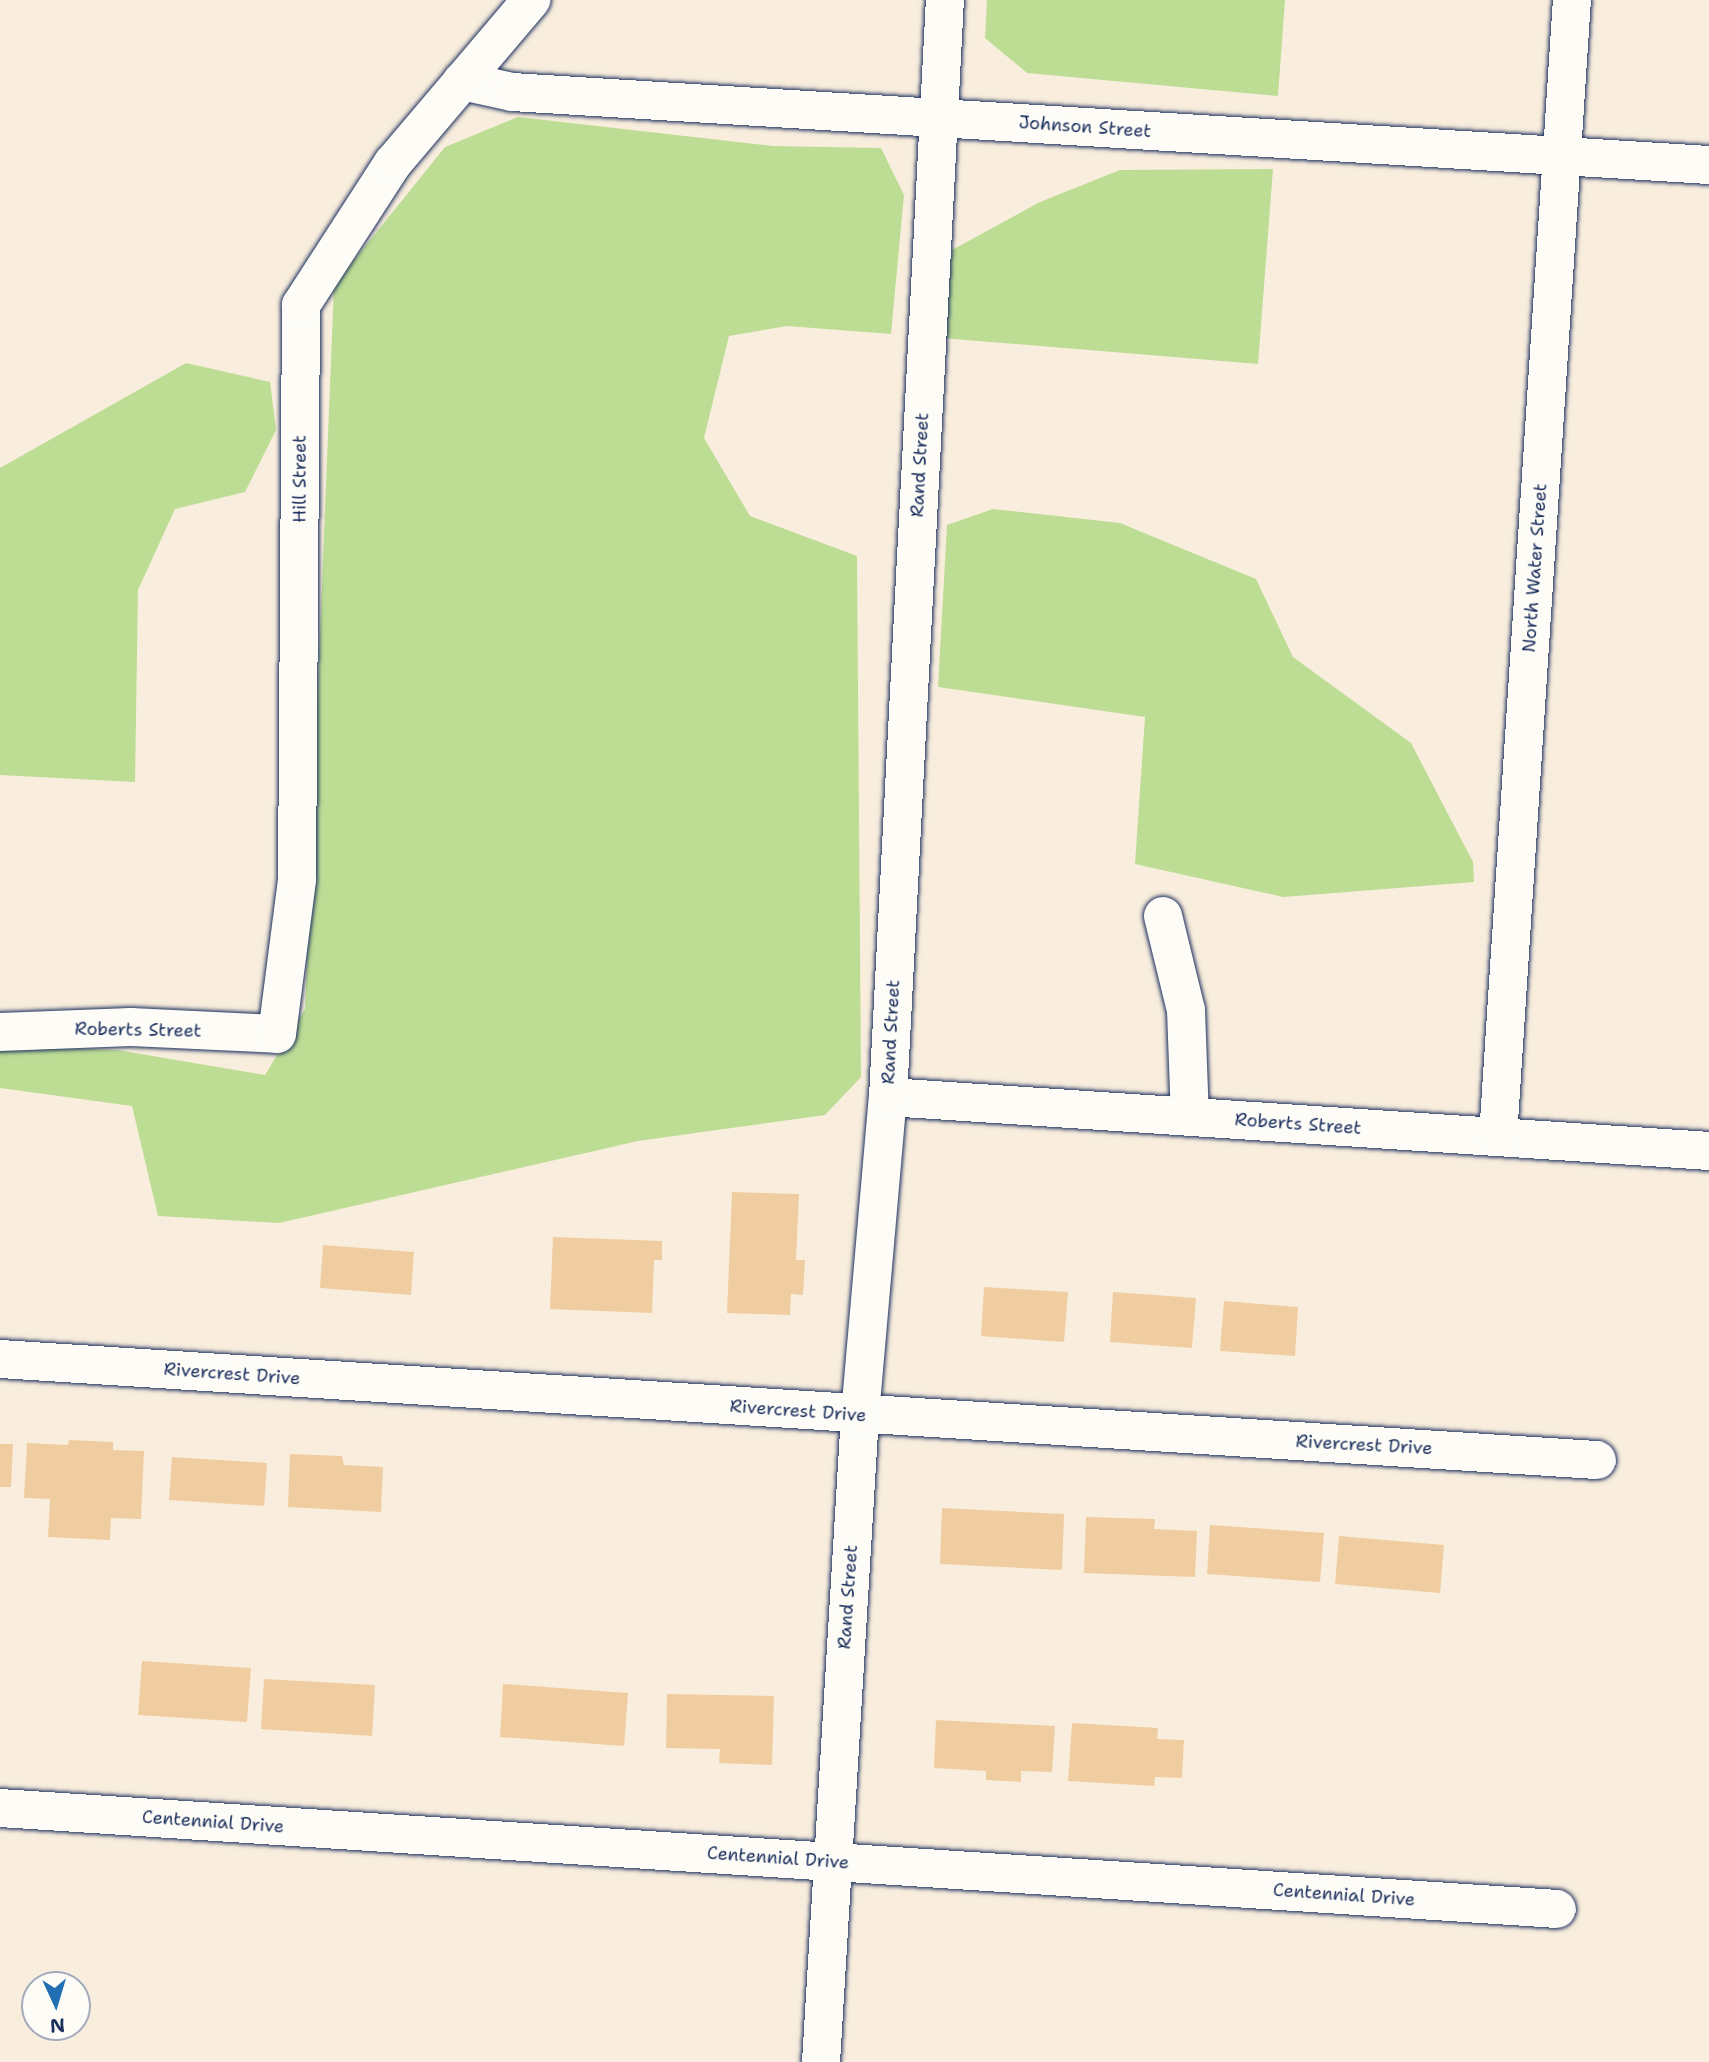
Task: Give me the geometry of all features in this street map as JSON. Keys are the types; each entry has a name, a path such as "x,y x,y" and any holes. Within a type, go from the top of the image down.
{"street":[{"name":"Hill Street","path":"277,1034 297,880 301,305 393,163 531,0"},
{"name":"Rand Street","path":"821,2062 831,1861 860,1415 888,1097 944,0"},
{"name":"North Water Street","path":"1498,1137 1572,0"},
{"name":"Johnson Street","path":"462,81 512,92 937,117 1562,159 1709,165"},
{"path":"1163,916 1186,1010 1190,1117"},
{"name":"Roberts Street","path":"0,1032 131,1027 277,1034"},
{"name":"Roberts Street","path":"888,1097 1709,1151"},
{"name":"Rivercrest Drive","path":"0,1359 1597,1460"},
{"name":"Centennial Drive","path":"0,1808 1557,1909"}],"green space":[{"path":"987,0 1285,0 1278,96 1027,73 985,38"},
{"path":"518,117 772,146 881,148 904,195 891,334 787,326 729,336 704,438 750,516 857,556 861,1077 825,1115 638,1141 279,1223 158,1216 132,1106 0,1088 0,1046 117,1050 265,1075 305,1009 334,285 445,147"},
{"path":"1273,169 1258,364 942,338 952,250 1040,202 1120,170"},
{"path":"186,363 270,382 276,430 245,492 175,509 138,590 135,782 0,775 0,468"},
{"path":"993,509 1120,523 1256,579 1293,657 1411,743 1473,862 1474,882 1283,897 1135,864 1145,717 938,687 947,525"}],"building":[{"path":"732,1192 799,1194 796,1260 805,1260 803,1295 791,1294 790,1315 727,1313"},
{"path":"553,1237 662,1241 662,1260 654,1260 652,1313 550,1309"},
{"path":"323,1245 414,1252 411,1295 320,1288"},
{"path":"984,1287 1068,1292 1064,1342 981,1336"},
{"path":"1113,1292 1196,1298 1192,1348 1110,1342"},
{"path":"1224,1301 1298,1307 1295,1356 1220,1351"},
{"path":"69,1440 113,1442 113,1450 144,1451 141,1519 111,1518 110,1540 48,1537 50,1499 24,1498 27,1443 68,1445"},
{"path":"0,1444 13,1444 11,1487 0,1487"},
{"path":"290,1454 342,1456 344,1465 383,1467 381,1512 288,1507"},
{"path":"172,1457 267,1463 264,1506 169,1500"},
{"path":"942,1508 1064,1514 1062,1570 940,1564"},
{"path":"1086,1517 1155,1519 1154,1529 1197,1531 1195,1577 1084,1573"},
{"path":"1210,1525 1324,1533 1320,1582 1207,1574"},
{"path":"1339,1536 1444,1545 1440,1593 1335,1584"},
{"path":"142,1661 251,1668 247,1722 138,1715"},
{"path":"264,1679 375,1685 372,1736 261,1729"},
{"path":"503,1684 628,1693 624,1746 500,1737"},
{"path":"667,1694 774,1696 772,1765 719,1763 720,1749 666,1748"},
{"path":"936,1720 1055,1726 1052,1772 1021,1771 1021,1782 986,1780 986,1771 934,1768"},
{"path":"1072,1723 1158,1728 1157,1739 1184,1740 1182,1778 1155,1777 1154,1786 1068,1781"}]}
